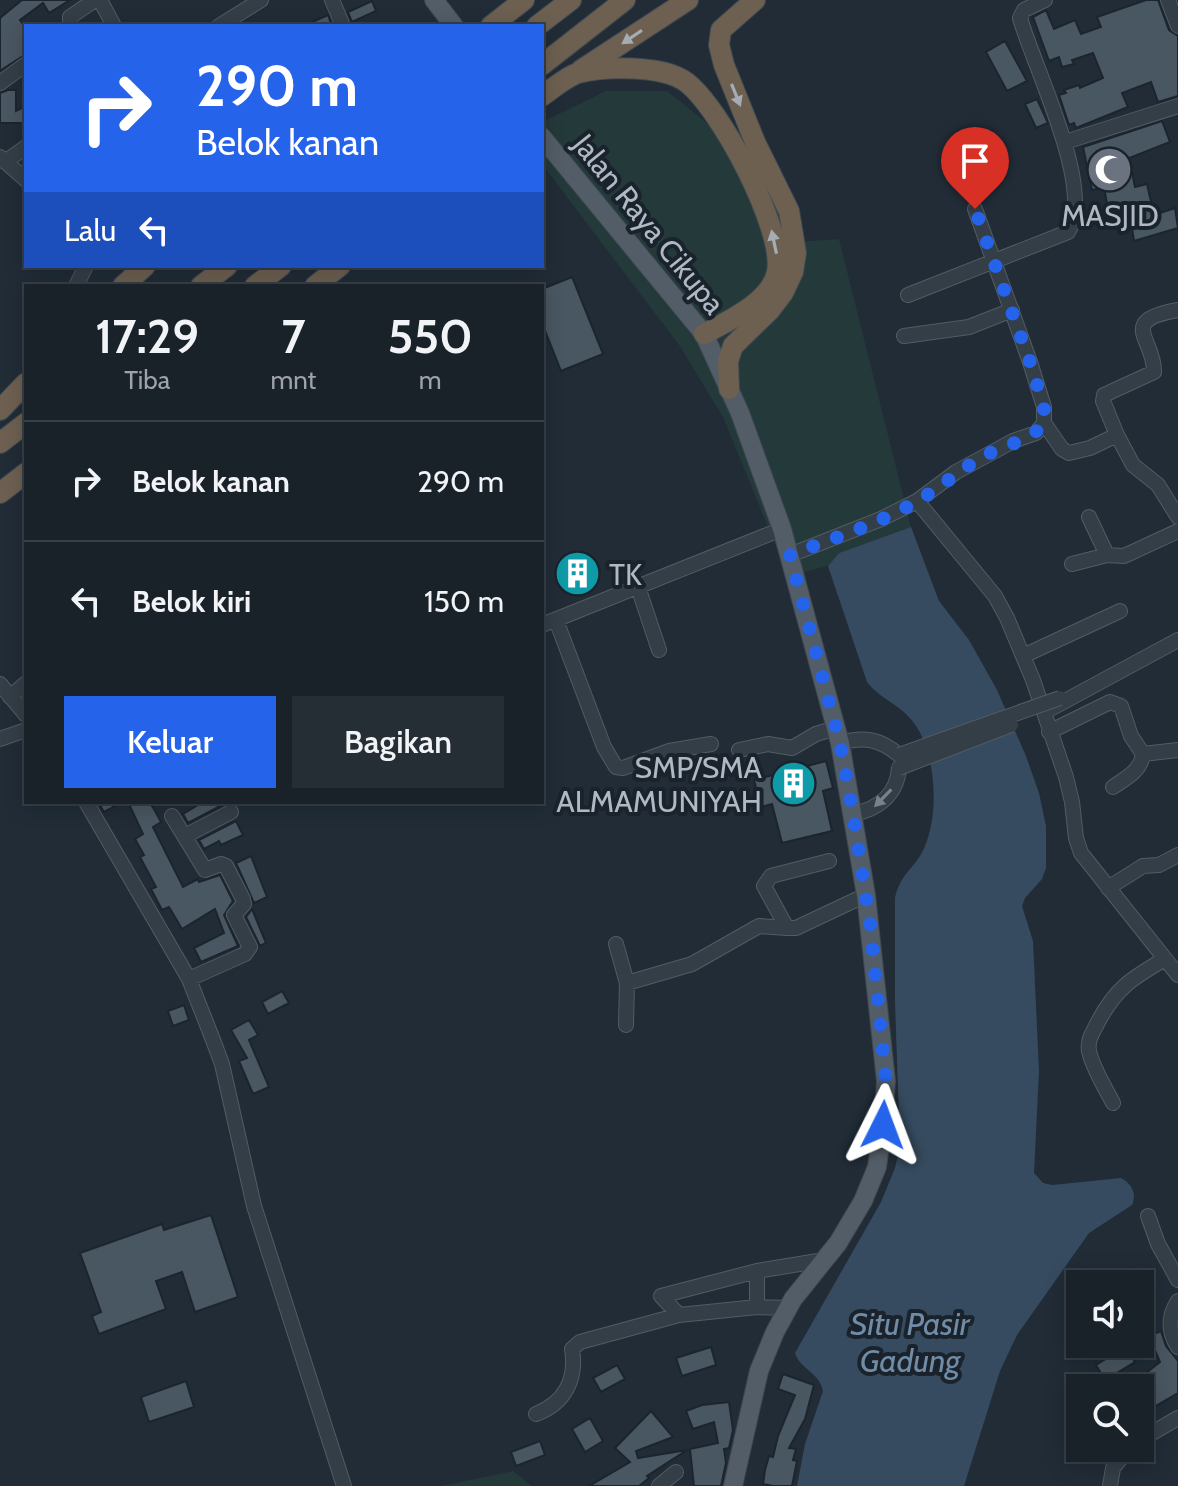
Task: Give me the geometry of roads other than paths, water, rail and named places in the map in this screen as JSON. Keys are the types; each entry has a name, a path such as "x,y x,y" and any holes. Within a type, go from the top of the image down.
{"highway":[{"path":"494,24 524,0"},
{"path":"540,24 571,0"},
{"path":"544,63 625,0"},
{"path":"544,95 688,0"},
{"path":"729,389 728,361 733,346 783,293 793,272 796,253 789,211 750,130 719,45 721,30 755,0"},
{"path":"575,74 625,66 685,81 715,118 747,170 776,245 777,274 749,310 704,334"},
{"path":"125,284 143,268"},
{"path":"204,284 224,268"},
{"path":"258,284 278,268"},
{"path":"318,284 338,268"},
{"path":"0,410 24,383"},
{"path":"0,443 24,425"},
{"path":"0,493 24,475"}],"main road":[{"path":"438,6 452,24"},
{"name":"Jalan Raya Cikupa","path":"544,140 704,334 740,413 790,555 838,736 866,895 886,1081 877,1167 863,1201 838,1243 788,1308 775,1332 759,1369 733,1486"}],"street":[{"path":"70,24 70,17 97,0 113,24"},
{"path":"222,24 261,0"},
{"path":"332,0 342,24"},
{"path":"908,295 1068,232 1073,224 1074,184 1065,142 1020,18 1024,10 1045,0"},
{"path":"1168,0 1178,26"},
{"path":"0,83 24,65"},
{"path":"1065,142 1178,106"},
{"path":"24,148 4,162 24,178"},
{"path":"975,209 1040,394 1044,423 1062,449 1069,453 1090,448 1117,435"},
{"path":"904,336 969,327 1012,310"},
{"path":"1178,310 1161,313 1145,324 1144,340 1154,361 1154,372 1104,395 1103,401 1133,465 1158,485 1178,517"},
{"path":"790,555 881,519 917,501 956,472 1013,441 1036,433 1044,423"},
{"path":"917,501 995,596 1023,656 1069,789 1081,853 1178,975"},
{"path":"1089,517 1107,555"},
{"path":"711,744 669,751 623,768 616,767 604,747 549,622 782,529"},
{"path":"1072,564 1107,555 1124,556 1178,531"},
{"path":"638,587 659,650"},
{"path":"1023,656 1120,611"},
{"path":"899,761 1060,698 1178,630"},
{"path":"899,761 1049,710 1178,640"},
{"path":"0,684 24,713"},
{"path":"10,697 24,685"},
{"path":"1049,732 1110,702 1121,706 1131,736 1143,754 1135,772 1113,787"},
{"path":"0,739 24,731"},
{"path":"739,750 768,744 792,748 816,734 877,740 887,744 899,761 891,792 880,805 853,814"},
{"path":"1143,754 1178,750"},
{"path":"87,804 189,979 222,1064 254,1206 344,1486"},
{"path":"185,836 231,812"},
{"path":"172,816 205,870 221,864 226,866 243,899 244,904 234,915 250,947 245,954 189,979"},
{"path":"1108,888 1143,866 1159,865 1178,855"},
{"path":"787,928 764,886 766,881 771,876 829,861"},
{"path":"627,983 692,964 759,926 796,928 866,895"},
{"path":"616,944 627,983 626,1025"},
{"path":"1113,1103 1090,1054 1089,1041 1109,1001 1119,989 1165,959"},
{"path":"1148,1216 1158,1244 1178,1280"},
{"path":"679,1315 661,1296 757,1271 824,1260"},
{"path":"757,1271 757,1307"},
{"path":"1178,1301 1169,1326 1178,1347"},
{"path":"536,1414 560,1401 571,1375 573,1346 679,1315 757,1307 788,1308"},
{"path":"1154,1432 1178,1418"},
{"path":"1110,1486 1113,1468 1118,1462"},
{"path":"659,1486 676,1472"}],"water":[{"name":"Situ Pasir Gadung","path":"911,527 939,601 969,640 997,690 1026,756 1046,826 1046,868 1042,879 1022,906 1033,941 1039,1071 1034,1173 1043,1183 1052,1185 1121,1178 1131,1186 1134,1197 1132,1205 1089,1233 1017,1335 1000,1371 964,1486 797,1486 805,1444 823,1391 818,1380 795,1353 881,1202 900,1146 895,898 901,882 925,846 934,797 925,744 909,717 867,682 828,566 839,553"}],"place":[{"name":"MASJID","path":"1110,169"},
{"name":"TK","path":"578,574"},
{"name":"SMP/SMA ALMAMUNIYAH","path":"793,784"}]}
